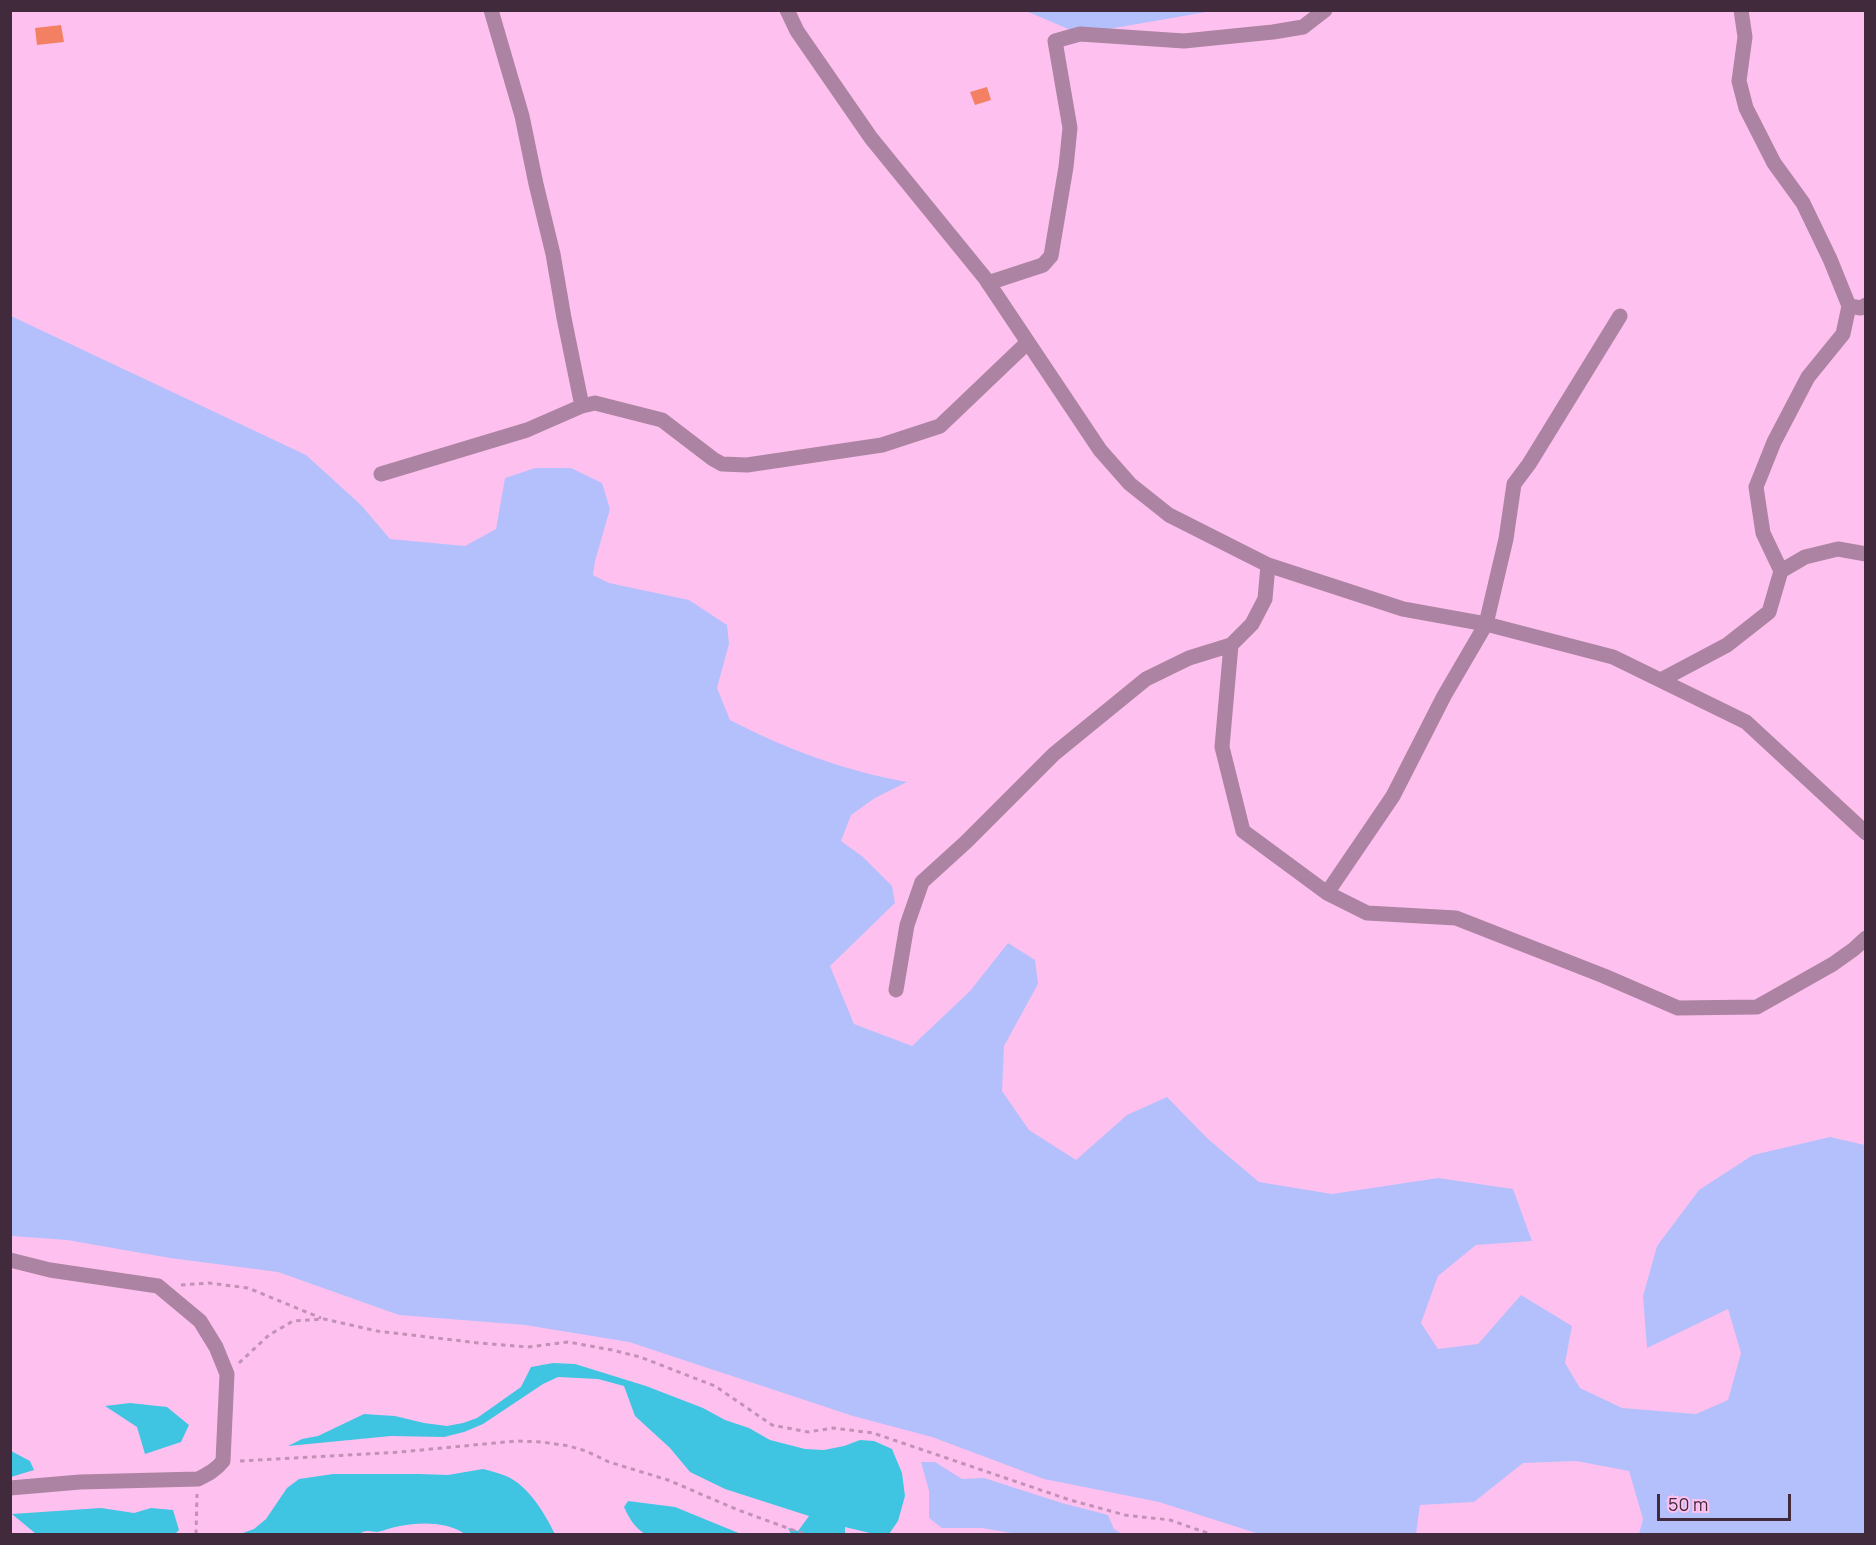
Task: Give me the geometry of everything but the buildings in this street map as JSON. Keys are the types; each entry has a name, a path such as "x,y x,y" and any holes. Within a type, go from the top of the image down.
{"lane":[{"path":"491,10 522,116 553,254 582,406"},
{"path":"787,10 797,31 871,138 988,283 1100,450 1130,484 1169,515 1268,565 1403,609 1486,624 1613,657 1746,722 1866,833"},
{"path":"988,283 1043,265 1051,256 1070,128 1055,40 1080,34 1184,41 1273,32 1303,27 1325,10"},
{"path":"1661,680 1727,645 1769,612 1781,571 1763,533 1756,487 1774,442 1808,377 1843,334 1850,306 1803,203 1774,163 1746,108 1739,81 1745,37 1741,10"},
{"path":"1850,306 1861,308 1866,304"},
{"path":"1327,893 1393,796 1444,696 1486,624 1506,539 1514,484 1529,464 1620,316"},
{"path":"381,474 527,430 582,406 595,403 662,420 722,464 747,465 882,445 940,426 1028,342"},
{"path":"1781,571 1804,557 1838,549 1866,554"},
{"path":"896,990 907,926 922,882 966,842 1054,754 1146,679 1189,658 1231,645 1252,624 1265,599 1268,565"},
{"path":"1231,645 1222,747 1243,831 1327,893 1367,914 1456,918 1604,976 1678,1008 1757,1006 1833,964 1854,950 1866,938"},
{"path":"10,1260 50,1270 158,1286 200,1321 216,1347 227,1374 223,1461 214,1471 198,1479 80,1482 10,1488"}],"path":[{"path":"158,1286 209,1283 248,1288 324,1319 377,1331 528,1347 568,1342 612,1350 715,1386 772,1425 808,1432 832,1428 873,1433 1070,1500 1125,1515 1170,1520 1210,1534"},
{"path":"227,1374 269,1335 293,1321 324,1319"},
{"path":"223,1461 400,1452 516,1441 542,1442 586,1451 609,1462 668,1480 738,1510 804,1534"},
{"path":"196,1534 198,1479"}],"shaded area":[{"path":"1026,11 1212,11 1080,34"},
{"path":"11,316 306,455 361,505 390,539 465,546 496,529 505,478 535,468 571,468 602,483 610,509 593,575 609,583 689,600 727,625 729,644 717,688 730,720 816,758 861,772 907,782 875,798 851,815 841,841 863,857 892,886 895,903 830,966 854,1024 912,1046 970,991 1008,943 1035,960 1038,984 1004,1046 1002,1091 1029,1130 1076,1160 1127,1115 1167,1097 1208,1139 1259,1182 1332,1194 1438,1178 1513,1189 1532,1241 1476,1245 1438,1276 1421,1323 1438,1349 1478,1344 1521,1295 1572,1326 1565,1363 1580,1388 1622,1408 1696,1414 1728,1400 1741,1353 1728,1309 1647,1348 1643,1296 1657,1246 1699,1190 1753,1155 1830,1137 1865,1145 1865,1534 1639,1534 1643,1519 1629,1471 1576,1461 1523,1463 1474,1502 1420,1505 1416,1534 1259,1534 1159,1502 1044,1479 932,1437 853,1416 629,1342 525,1325 399,1315 278,1272 170,1258 67,1240 11,1236"},
{"path":"553,1363 575,1364 646,1386 749,1428 770,1440 805,1449 824,1450 860,1440 874,1441 892,1449 902,1473 905,1496 898,1521 889,1534 870,1533 845,1527 845,1534 791,1534 788,1528 798,1531 809,1516 725,1489 690,1472 670,1448 635,1416 624,1386 598,1379 558,1377 543,1384 483,1424 444,1437 391,1436 288,1446 302,1439 318,1436 364,1414 395,1416 447,1426 463,1423 477,1418 521,1387 531,1367"},
{"path":"130,1403 167,1407 189,1425 181,1442 145,1454 137,1427 105,1406"},
{"path":"11,1451 30,1461 34,1470 11,1477"},
{"path":"921,1462 935,1462 962,1479 984,1478 1108,1515 1114,1529 1122,1534 1017,1534 982,1528 942,1528 929,1518 929,1491"},
{"path":"483,1469 506,1476 522,1486 541,1509 555,1534 465,1534 442,1525 425,1524 408,1525 377,1532 366,1531 359,1534 240,1534 254,1529 266,1519 287,1488 299,1479 333,1474 448,1475"},
{"path":"628,1501 675,1507 741,1534 645,1534 630,1519 624,1507"},
{"path":"101,1508 134,1513 151,1508 173,1510 179,1530 175,1534 36,1534 12,1514"}]}
